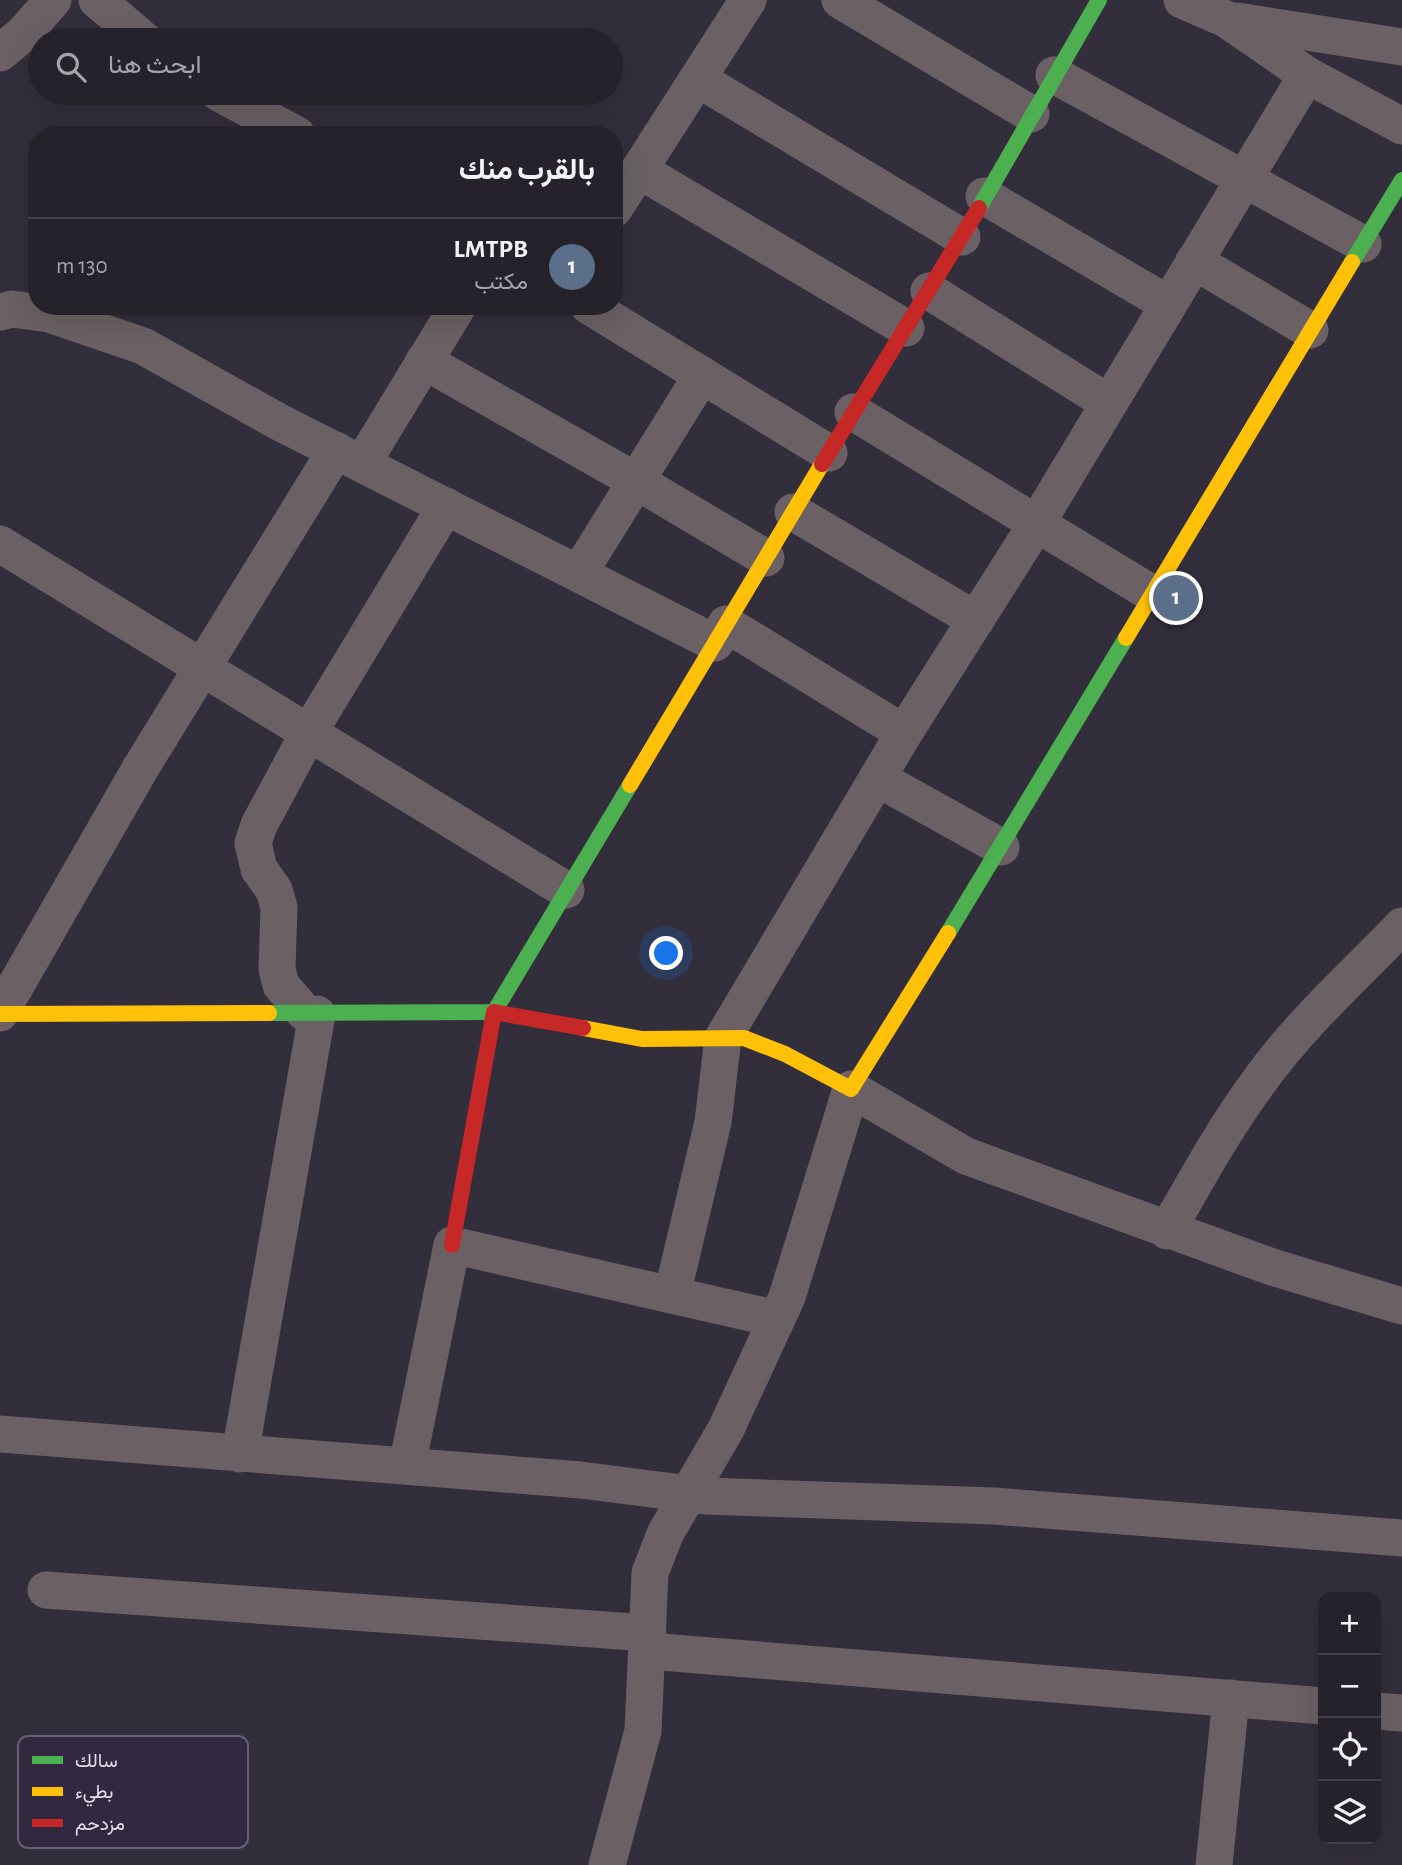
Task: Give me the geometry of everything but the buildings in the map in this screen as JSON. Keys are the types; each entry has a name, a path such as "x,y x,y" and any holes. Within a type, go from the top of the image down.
{"street":[{"path":"28,28 53,0"},
{"path":"97,0 130,28"},
{"path":"623,195 748,0"},
{"path":"840,0 1031,114"},
{"path":"407,1466 452,1245 494,1012 853,412 962,237 1099,0"},
{"path":"1182,0 1226,19 1307,75 1402,126"},
{"path":"1226,19 1402,47"},
{"path":"0,53 28,28"},
{"path":"1054,75 1363,244"},
{"path":"672,1294 713,1122 723,1038 904,733 1037,523 1307,75"},
{"path":"698,79 962,237"},
{"path":"241,105 280,126"},
{"path":"639,170 906,328"},
{"path":"607,1865 643,1731 650,1573 665,1534 691,1494 726,1429 777,1319 851,1089 1001,847 1151,593 1402,180"},
{"path":"984,195 1168,304"},
{"path":"1194,261 1310,330"},
{"path":"929,291 1109,403"},
{"path":"0,312 12,309 28,311"},
{"path":"52,315 143,346 349,457 579,573 720,633 904,733"},
{"path":"453,315 425,361 349,457 200,668 7,1018 494,1012 642,1039 744,1038 785,1054 851,1089 966,1156 1167,1231 1272,1267 1402,1306"},
{"path":"604,315 829,453"},
{"path":"425,361 766,558"},
{"path":"579,573 702,375"},
{"path":"853,412 1151,593"},
{"path":"311,1014 281,985 277,969 279,907 274,890 259,869 253,843 259,825 308,734 446,506"},
{"path":"793,512 976,620"},
{"path":"0,544 566,890"},
{"path":"877,778 1001,847"},
{"path":"1167,1231 1205,1164 1260,1080 1302,1028 1402,926"},
{"path":"240,1454 311,1014"},
{"path":"452,1245 777,1319"},
{"path":"0,1434 581,1480 691,1494 994,1506 1402,1538"},
{"path":"46,1590 648,1642 1318,1706"},
{"path":"1214,1865 1231,1698"},
{"path":"1381,1711 1402,1713"}],"traffic: fast":[{"path":"979,208 1099,0"},
{"path":"1352,262 1402,180"},
{"path":"948,933 1126,638"},
{"path":"269,1013 494,1012 630,785"}],"traffic: slow":[{"path":"1126,638 1352,262"},
{"path":"630,785 822,464"},
{"path":"583,1028 642,1039 744,1038 785,1054 851,1089 948,933"},
{"path":"0,1014 269,1013"}],"traffic: jam":[{"path":"822,464 979,208"},
{"path":"452,1245 494,1012 583,1028"}],"place":[{"name":"LMTPB","path":"1176,598"}]}
